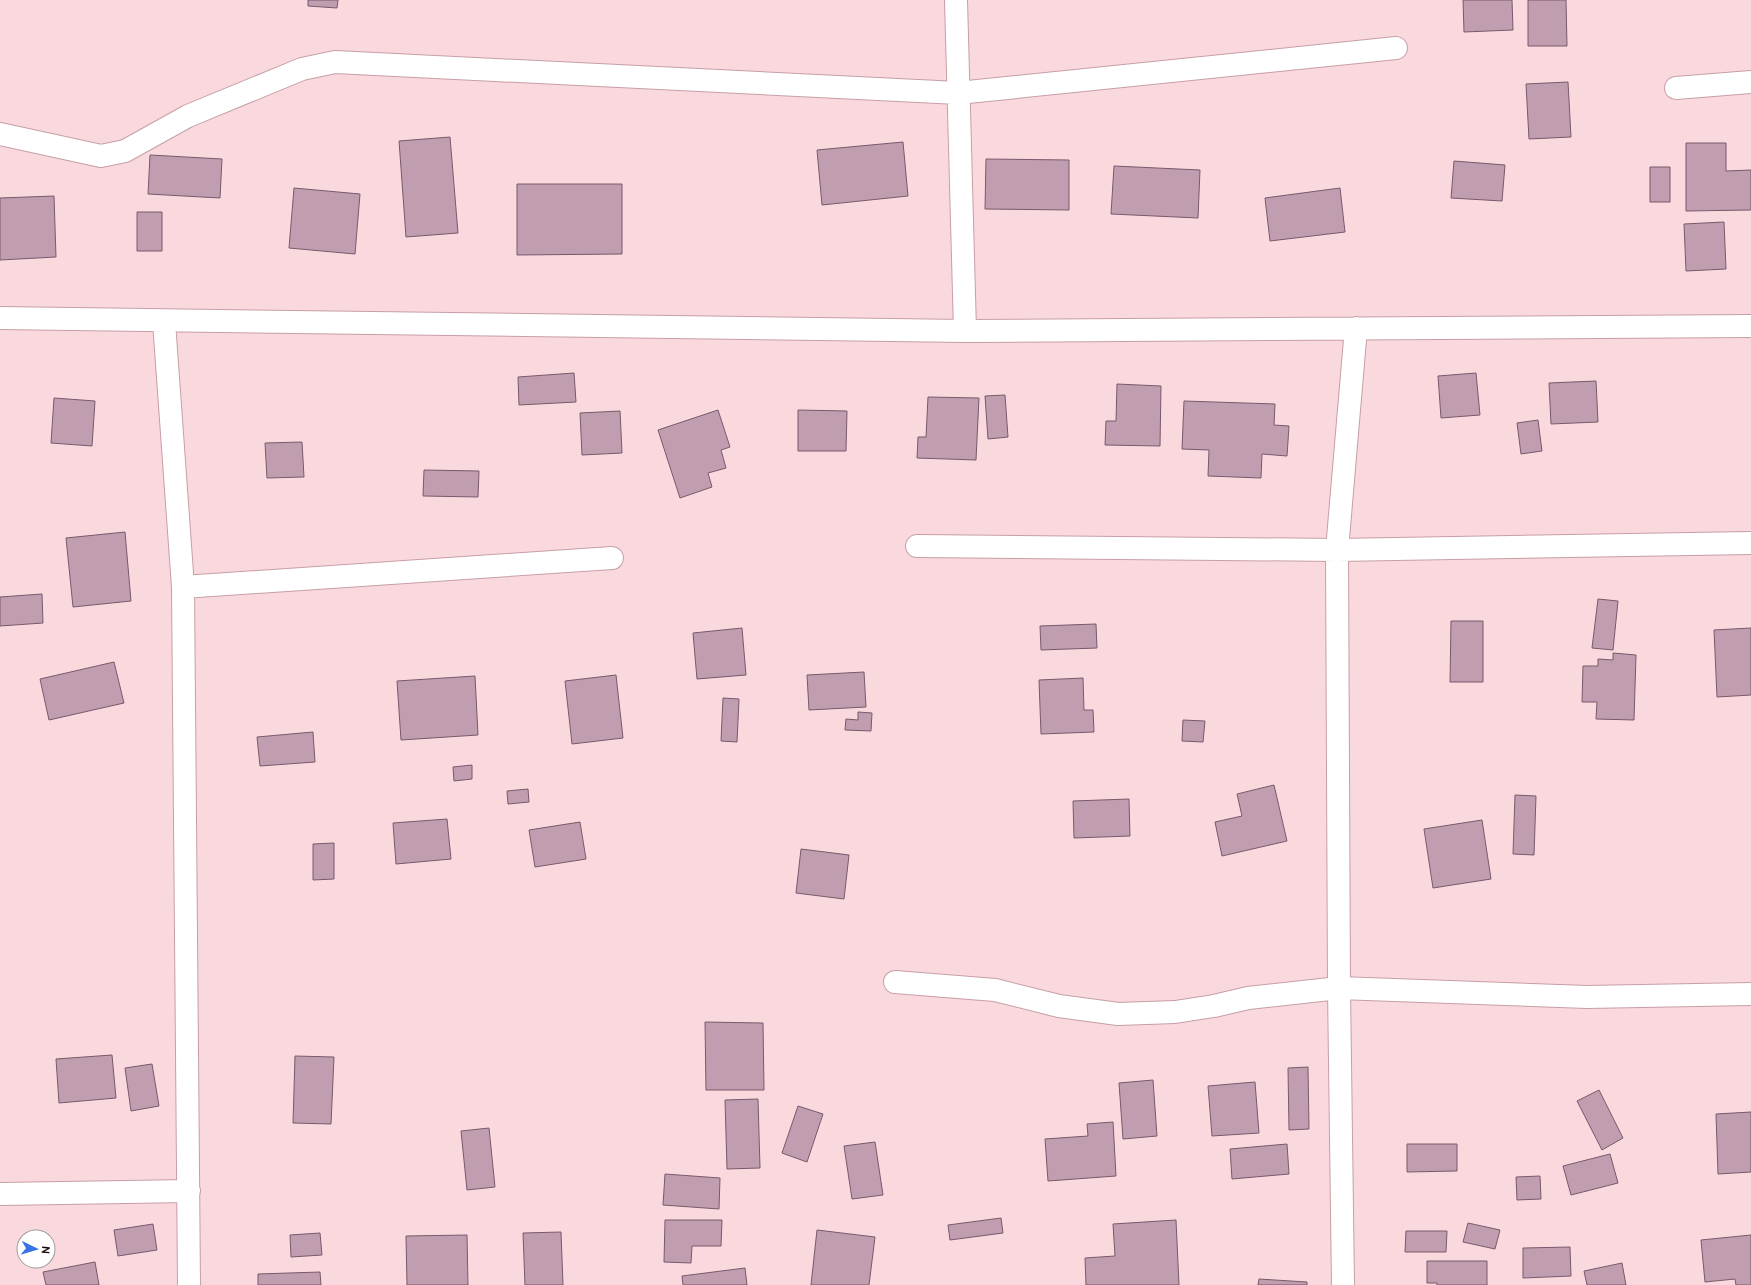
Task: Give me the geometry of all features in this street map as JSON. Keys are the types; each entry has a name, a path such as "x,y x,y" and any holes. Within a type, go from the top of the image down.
{"street":[{"path":"956,0 965,331"},
{"path":"0,134 101,156 125,152 188,116 302,69 334,62 958,93 1396,48"},
{"path":"1676,88 1751,82"},
{"path":"0,318 164,322 965,331 1751,326"},
{"path":"164,322 183,587 190,1191 189,1285"},
{"path":"1343,1285 1339,988 1337,550 1356,328"},
{"path":"917,546 1337,550 1751,543"},
{"path":"183,587 612,558"},
{"path":"895,982 995,990 1059,1006 1118,1014 1175,1012 1214,1006 1248,998 1339,988 1587,997 1751,994"},
{"path":"0,1194 190,1191"}],"building":[{"path":"308,0 338,0 337,8 308,6"},
{"path":"1463,0 1512,0 1513,30 1464,32"},
{"path":"1528,0 1566,0 1567,46 1528,46"},
{"path":"1568,82 1571,137 1529,139 1526,84"},
{"path":"450,137 458,233 406,237 399,141"},
{"path":"903,142 908,196 822,205 817,150"},
{"path":"1686,143 1726,143 1726,171 1751,170 1751,210 1686,211"},
{"path":"150,155 222,159 220,198 148,194"},
{"path":"986,159 1069,160 1069,210 985,209"},
{"path":"1454,161 1505,165 1502,201 1451,198"},
{"path":"1114,166 1200,170 1198,218 1111,214"},
{"path":"1650,167 1670,167 1670,202 1650,202"},
{"path":"517,184 622,184 622,254 517,255"},
{"path":"294,188 360,194 355,254 289,248"},
{"path":"1340,188 1345,232 1270,241 1265,198"},
{"path":"54,196 56,257 0,260 0,198"},
{"path":"137,212 162,212 162,251 137,251"},
{"path":"1724,222 1726,269 1686,271 1684,224"},
{"path":"574,373 576,402 519,405 518,377"},
{"path":"1476,373 1480,415 1441,418 1438,376"},
{"path":"1596,381 1598,422 1551,424 1549,383"},
{"path":"1117,384 1161,386 1160,446 1105,445 1106,421 1116,421"},
{"path":"1005,395 1008,437 988,439 985,396"},
{"path":"928,397 979,398 976,460 917,458 918,437 926,437"},
{"path":"54,398 95,401 92,446 51,443"},
{"path":"1184,401 1275,404 1274,425 1289,426 1287,456 1262,454 1261,478 1208,476 1209,450 1182,449"},
{"path":"718,410 730,447 721,450 726,468 708,473 712,487 680,498 658,430"},
{"path":"798,410 847,411 846,451 798,451"},
{"path":"620,411 622,453 582,455 580,413"},
{"path":"1538,420 1542,451 1521,454 1517,423"},
{"path":"302,442 304,477 267,478 265,443"},
{"path":"424,470 479,471 478,497 423,496"},
{"path":"125,532 131,601 73,607 66,538"},
{"path":"42,594 43,623 0,626 0,597"},
{"path":"1598,599 1618,601 1613,650 1592,648"},
{"path":"1451,621 1483,621 1483,682 1450,682"},
{"path":"1096,624 1097,648 1041,650 1040,626"},
{"path":"742,628 746,675 697,679 693,633"},
{"path":"1751,628 1751,695 1717,697 1714,630"},
{"path":"1613,653 1636,655 1634,720 1596,719 1597,702 1582,702 1583,666 1598,666 1598,659 1613,660"},
{"path":"114,662 124,703 49,720 40,679"},
{"path":"864,672 866,707 809,710 807,675"},
{"path":"616,675 623,738 572,744 565,681"},
{"path":"475,676 478,735 401,740 397,681"},
{"path":"1083,678 1084,710 1093,710 1094,732 1041,734 1039,680"},
{"path":"723,698 739,699 737,742 721,741"},
{"path":"858,712 872,713 871,731 845,730 846,719 858,720"},
{"path":"1183,720 1205,721 1203,742 1182,741"},
{"path":"313,732 315,762 260,766 257,737"},
{"path":"472,765 472,779 454,781 453,767"},
{"path":"1274,785 1287,841 1222,856 1215,822 1242,816 1237,794"},
{"path":"528,789 529,802 508,804 507,791"},
{"path":"1515,795 1536,796 1534,855 1513,854"},
{"path":"1129,799 1130,836 1074,838 1073,801"},
{"path":"447,819 451,859 396,864 393,823"},
{"path":"1482,820 1491,879 1433,888 1424,829"},
{"path":"580,822 586,859 535,867 529,830"},
{"path":"334,843 334,879 313,880 313,844"},
{"path":"801,849 849,855 844,899 796,893"},
{"path":"705,1022 763,1023 764,1090 706,1090"},
{"path":"112,1055 116,1098 59,1103 56,1059"},
{"path":"295,1056 334,1057 331,1124 293,1123"},
{"path":"152,1064 159,1106 131,1111 125,1068"},
{"path":"1308,1067 1309,1129 1289,1130 1288,1068"},
{"path":"1153,1080 1157,1136 1123,1139 1119,1083"},
{"path":"1255,1082 1259,1133 1212,1136 1208,1086"},
{"path":"1599,1090 1623,1138 1602,1150 1577,1101"},
{"path":"758,1099 760,1168 727,1169 725,1100"},
{"path":"798,1106 823,1114 807,1162 782,1153"},
{"path":"1751,1112 1751,1172 1718,1174 1716,1114"},
{"path":"1113,1122 1116,1176 1048,1181 1045,1139 1088,1136 1087,1124"},
{"path":"489,1128 495,1187 467,1190 461,1131"},
{"path":"875,1142 883,1195 852,1199 844,1146"},
{"path":"1287,1144 1289,1174 1232,1179 1230,1149"},
{"path":"1407,1144 1457,1144 1457,1171 1407,1172"},
{"path":"1610,1154 1618,1183 1571,1195 1563,1166"},
{"path":"665,1174 720,1178 719,1209 663,1205"},
{"path":"1540,1176 1541,1199 1517,1200 1516,1177"},
{"path":"1001,1218 1003,1233 950,1240 948,1225"},
{"path":"665,1220 722,1220 721,1246 692,1246 691,1263 664,1262"},
{"path":"1176,1220 1179,1285 1086,1285 1085,1258 1115,1256 1113,1224"},
{"path":"1468,1223 1500,1230 1495,1249 1463,1242"},
{"path":"153,1224 157,1250 118,1256 114,1230"},
{"path":"817,1230 875,1237 869,1285 811,1285"},
{"path":"1406,1231 1447,1231 1446,1252 1405,1252"},
{"path":"561,1232 563,1285 525,1285 523,1233"},
{"path":"320,1233 322,1255 291,1257 290,1235"},
{"path":"467,1235 468,1285 407,1285 406,1236"},
{"path":"1751,1235 1751,1285 1736,1285 1735,1279 1705,1282 1701,1240"},
{"path":"1570,1247 1571,1276 1523,1278 1523,1248"},
{"path":"1427,1261 1487,1261 1487,1285 1437,1285 1437,1283 1427,1283"},
{"path":"95,1262 99,1285 46,1285 43,1272"},
{"path":"1622,1263 1626,1285 1587,1285 1584,1271"},
{"path":"745,1268 747,1285 683,1285 682,1276"},
{"path":"320,1272 321,1285 258,1285 258,1274"},
{"path":"1259,1279 1307,1282 1307,1285 1258,1285"}]}
